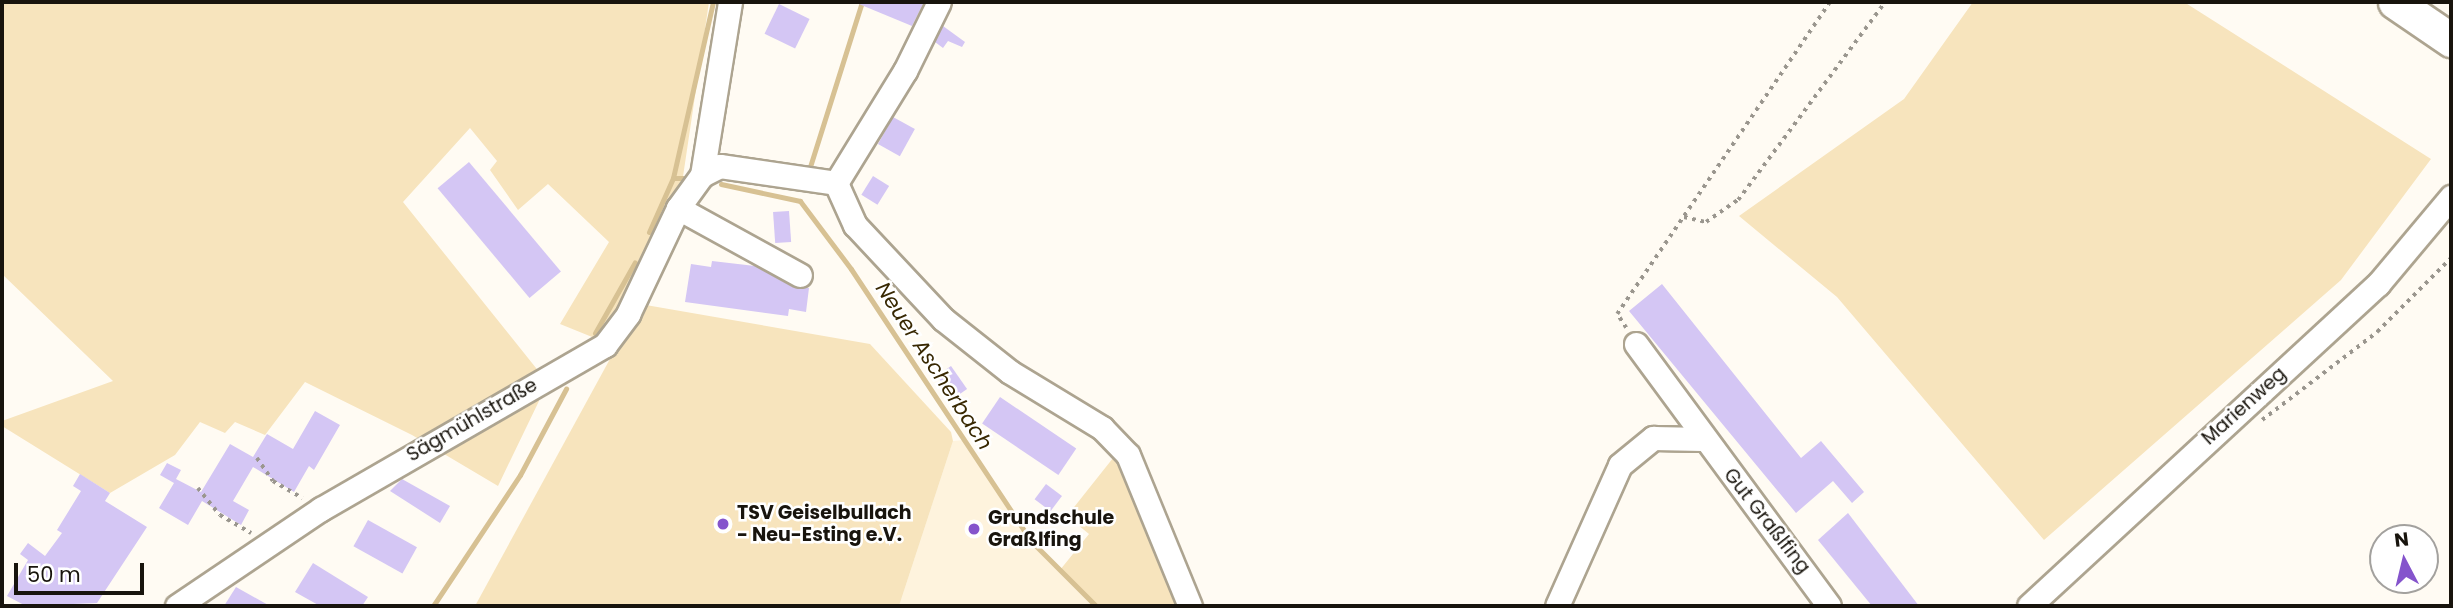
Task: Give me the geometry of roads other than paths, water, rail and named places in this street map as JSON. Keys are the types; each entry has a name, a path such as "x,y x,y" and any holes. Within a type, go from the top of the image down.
{"highway":[{"path":"2395,2 2451,40"}],"street":[{"name":"Sägmühlstraße","path":"177,606 321,509 605,345 628,314 678,208 702,175 730,2"},
{"path":"830,180 905,71 939,2"},
{"path":"702,175 720,166 830,180"},
{"path":"830,180 855,225 943,319 1010,372 1102,428 1128,456 1190,606"},
{"name":"Marienweg","path":"2029,606 2378,284 2451,197"},
{"path":"678,208 800,275"},
{"name":"Gut Graßlfing","path":"1636,344 1702,439 1774,526 1829,606"},
{"path":"1558,606 1620,465 1653,438 1702,439"}],"waterway":[{"name":"Neuer Ascherbach","path":"683,178 673,178 713,2"},
{"path":"808,173 862,2"},
{"path":"649,232 673,178"},
{"name":"Neuer Ascherbach","path":"721,184 800,201 851,269 1032,542 1096,606"},
{"path":"595,333 635,262"},
{"path":"433,606 520,475 566,389"}],"place":[{"name":"TSV Geiselbullach - Neu-Esting e.V.","path":"723,524"},
{"name":"Grundschule Graßlfing","path":"974,529"}]}
